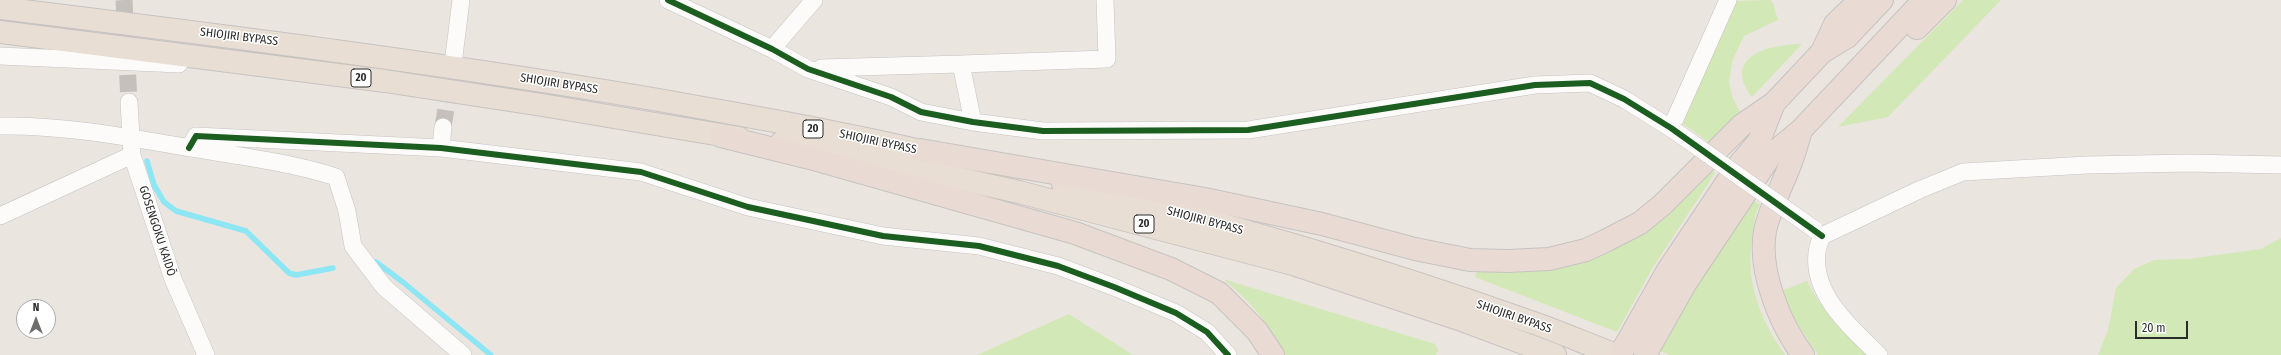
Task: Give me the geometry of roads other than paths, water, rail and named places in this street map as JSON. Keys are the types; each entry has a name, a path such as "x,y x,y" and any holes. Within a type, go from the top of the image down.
{"highway":[{"path":"1822,52 1835,24 1860,0"},
{"path":"920,150 1205,199 1322,224 1415,249 1470,260 1529,261 1549,259 1586,250 1640,222 1683,185 1742,125 1774,103 1822,52 1847,37 1882,0"},
{"path":"1850,76 1856,49 1905,0"},
{"path":"1644,355 1686,284 1754,178 1771,155 1801,130 1850,76 1924,0"},
{"path":"1850,76 1874,71 1945,0"},
{"name":"SHIOJIRI BYPASS","path":"0,8 259,40 502,74 730,113 920,150 1114,196 1295,246 1532,322 1613,354"},
{"name":"SHIOJIRI BYPASS","path":"0,32 303,69 542,104 721,136 821,148 1109,215 1294,264 1459,319 1555,355"},
{"path":"1613,354 1736,167 1759,141 1774,103"},
{"path":"1801,130 1791,163 1780,186 1765,232 1765,263 1774,301 1790,336 1803,355"},
{"path":"721,136 810,158 1075,233 1171,269 1219,293 1257,331 1272,355"}],"street":[{"path":"454,56 462,0"},
{"path":"668,0 772,49 808,69 892,97 921,112 973,122 1043,131 1248,130 1535,86 1590,83 1624,99 1673,129 1818,232"},
{"path":"772,49 814,0"},
{"path":"808,69 1107,59 1105,0"},
{"path":"1673,129 1728,0"},
{"path":"0,56 303,69"},
{"path":"961,64 973,122"},
{"name":"GOSENGOKU KAIDŌ","path":"129,102 132,155 173,279 206,355"},
{"path":"0,126 52,128 130,136 189,148 304,167 336,177 347,211 353,246 384,287 463,355"},
{"path":"440,148 443,127"},
{"path":"189,148 196,136 440,148 641,172 748,207 883,236 986,248 1058,266 1114,287 1176,313 1207,332 1228,355"},
{"path":"0,216 132,155"},
{"path":"1818,232 1963,172 2087,165 2281,165"},
{"path":"1818,232 1817,253 1819,279 1840,316 1879,355"}],"waterway":[{"path":"147,161 154,185 164,202 176,211 246,231 289,273 296,275 333,268"},
{"path":"376,262 404,283 491,355"}],"tunnel":[{"path":"124,0 129,102"},
{"path":"443,127 451,78"}]}
